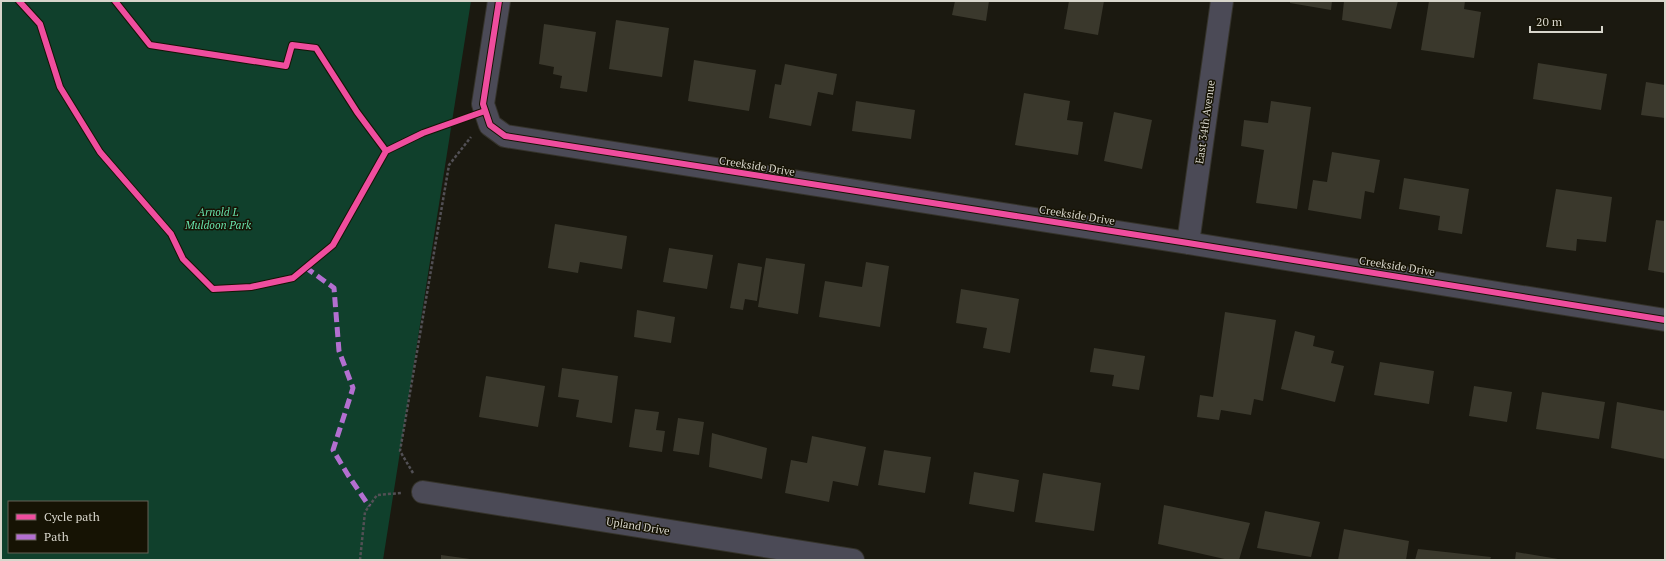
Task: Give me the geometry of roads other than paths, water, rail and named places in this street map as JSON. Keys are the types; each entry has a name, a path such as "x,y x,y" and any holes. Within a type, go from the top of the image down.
{"street":[{"name":"Creekside Drive","path":"499,1 483,104 488,120 505,136 1188,243 1665,320"},
{"name":"East 34th Avenue","path":"1188,243 1222,1"},
{"name":"Upland Drive","path":"423,492 853,560"}],"park label":[{"name":"Arnold L Muldoon Park","path":"218,218"}]}
